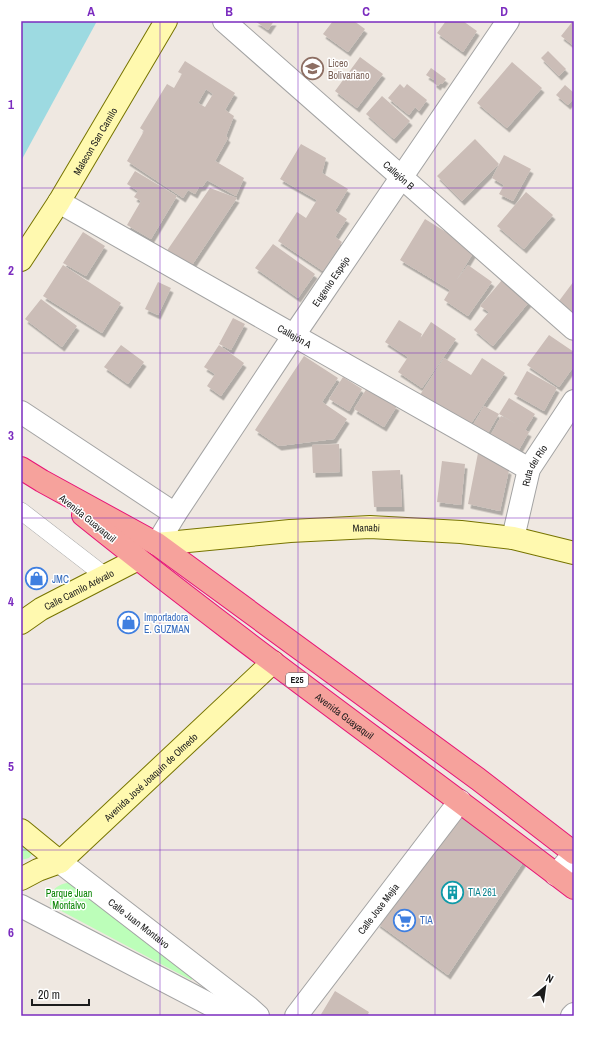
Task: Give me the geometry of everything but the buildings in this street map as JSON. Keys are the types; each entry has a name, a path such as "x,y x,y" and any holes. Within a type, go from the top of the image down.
{"highway":[{"name":"Avenida Guayaquil","path":"21,468 157,544 465,770 574,853"},
{"name":"Avenida Guayaquil","path":"42,481 138,559 574,888"}],"main road":[{"name":"Malecon San Camilo","path":"21,260 59,202 166,21"},
{"name":"Manabi","path":"157,544 290,531 370,527 462,532 513,538 574,553"},
{"name":"Calle Camilo Arévalo","path":"21,623 41,609 138,559"},
{"name":"Avenida José Joaquín de Olmedo","path":"21,879 38,870 60,862 273,662"},
{"name":"Calle Juan Montalvo","path":"21,830 60,862"}],"street":[{"name":"Callejón B","path":"224,21 574,329"},
{"name":"Eugenio Espejo","path":"157,544 175,514 294,336 508,21"},
{"name":"Callejón A","path":"59,202 529,469"},
{"name":"Ruta del Río","path":"513,538 529,469 574,401"},
{"path":"21,412 175,514"},
{"path":"21,511 105,576"},
{"name":"Calle Jose Mejia","path":"296,1016 460,801"},
{"path":"556,874 574,853"},
{"name":"Calle Juan Montalvo","path":"60,862 258,1016"},
{"path":"21,906 232,1016"}],"green space":[{"path":"21,843 30,850 32,854 29,858 21,860"},
{"name":"Parque Juan Montalvo","path":"71,882 194,978 191,980 50,905 53,891 58,886"}],"water":[{"path":"21,21 97,21 21,161"}],"place":[{"name":"Liceo Bolivariano","path":"313,69"},
{"name":"JMC","path":"37,579"},
{"name":"Importadora E. GUZMAN","path":"128,623"},
{"name":"TIA 261","path":"452,892"},
{"name":"TIA","path":"404,920"}]}
